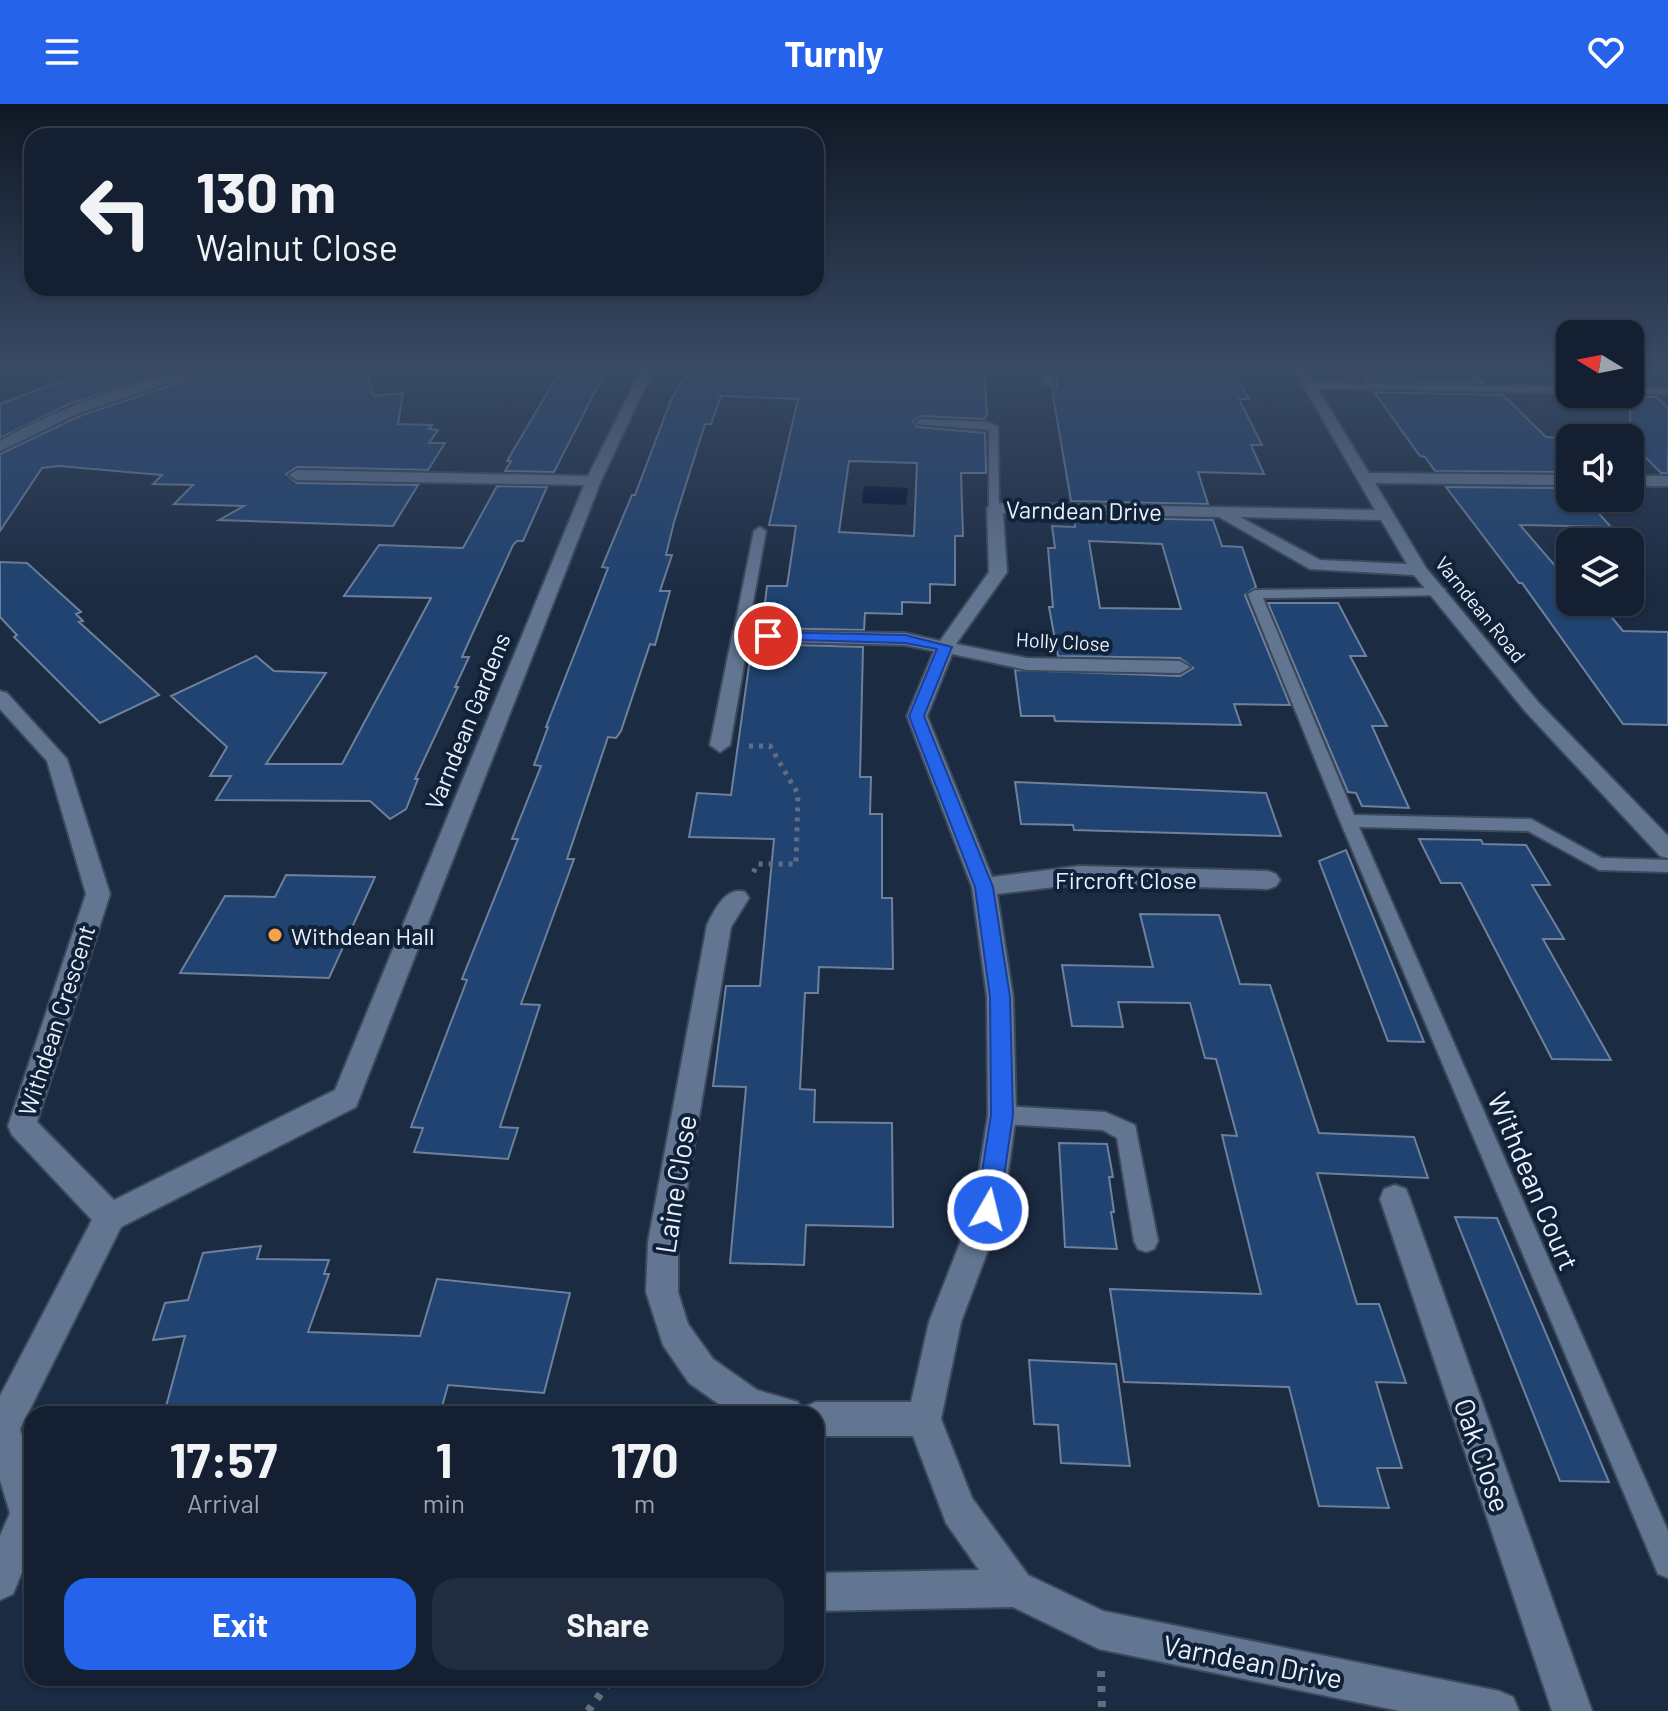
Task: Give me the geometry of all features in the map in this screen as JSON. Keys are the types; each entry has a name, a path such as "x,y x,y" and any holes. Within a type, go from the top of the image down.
{"street":[{"name":"Varndean Gardens","path":"110,1217 346,1098 593,481 611,443"},
{"name":"Varndean Road","path":"1345,443 1419,570 1532,707 1668,850"},
{"path":"297,475 593,481"},
{"path":"1366,478 1556,480"},
{"path":"1644,481 1668,481"},
{"name":"Varndean Drive","path":"1015,1588 959,1510 924,1419 945,1322 988,1210 1002,1115 1000,997 984,887 917,716 945,647 998,572 995,508 1387,515"},
{"name":"Varndean Drive","path":"1221,512 1316,565 1419,570"},
{"path":"720,745 740,635"},
{"name":"Holly Close","path":"740,635 905,639 1027,664 1180,667"},
{"name":"Withdean Crescent","path":"0,697 57,759 98,894 22,1126 110,1217"},
{"name":"Fircroft Close","path":"984,887 1079,875 1268,880"},
{"name":"Laine Close","path":"737,898 719,925 663,1242 662,1292 675,1333 701,1371 753,1406"},
{"name":"Oak Close","path":"1395,1199 1572,1711"},
{"path":"24,1500 2,1428 110,1217"},
{"path":"824,1419 924,1419"},
{"path":"0,1581 24,1523"},
{"name":"Varndean Drive","path":"824,1592 1015,1588 1099,1630 1499,1711"}],"lane":[{"path":"994,443 995,508"},
{"path":"740,635 760,531"},
{"name":"Withdean Court","path":"1440,592 1255,594 1348,821 1668,1564"},
{"path":"1348,821 1531,825 1599,864 1668,866"},
{"path":"1002,1115 1105,1121 1127,1132 1146,1241"}],"path":[{"path":"720,745 770,746 798,794 796,864 758,864 737,898"},
{"path":"588,1711 606,1686"}],"water":[{"path":"864,486 908,488 906,505 862,503"}],"building":[{"path":"23,443 445,443 428,470 297,467 286,474 297,483 418,485 393,526 219,520 244,506 174,504 193,485 153,484 162,475 59,466 42,468 0,531 0,454"},
{"path":"518,443 569,443 554,472 505,471 511,461 507,461"},
{"path":"655,443 699,443 666,555 672,555 660,591 670,591 655,645 650,644 621,731 616,738 608,737 567,859 574,859 521,1004 540,1005 500,1127 518,1128 508,1159 414,1152 423,1128 411,1127 467,980 462,979 518,839 512,839 541,766 534,765 608,568 602,567 632,495 635,495"},
{"path":"788,443 985,443 986,473 961,473 963,536 955,536 955,585 930,584 930,603 902,602 902,614 865,613 864,630 762,628 767,586 787,586 796,526 769,525","holes":["849,461 917,463 914,536 839,532"]},
{"path":"1061,443 1262,445 1251,445 1264,474 1198,472 1208,504 1071,501"},
{"path":"1411,443 1556,443 1556,472 1435,471 1425,457 1420,456"},
{"path":"1644,443 1668,443 1668,473 1661,473 1644,455"},
{"path":"497,486 547,487 523,541 513,545 462,657 469,657 415,779 418,779 406,809 390,819 370,801 216,800 231,776 210,776 227,747 171,696 256,656 274,671 326,673 266,764 342,764 431,598 344,596 379,545 463,548"},
{"path":"1446,487 1556,488 1556,512 1598,512 1611,527 1520,525 1556,567 1556,616 1611,616 1623,631 1668,632 1668,725 1623,724 1522,583"},
{"path":"1074,517 1213,520 1222,546 1242,547 1256,587 1245,595 1290,705 1234,704 1241,725 1055,721 1054,716 1021,716 1015,670 1180,676 1193,668 1180,658 1058,656 1049,607 1053,607 1048,548 1055,548 1052,526 1075,527","holes":["1089,541 1162,544 1181,609 1100,608"]},
{"path":"0,562 27,563 81,612 76,614 83,621 79,622 159,695 100,723 14,637 17,635 0,617"},
{"path":"1268,603 1338,603 1366,656 1350,656 1387,726 1372,726 1409,808 1362,806 1356,793 1348,792"},
{"path":"760,644 863,647 860,777 871,777 870,814 882,814 882,898 892,898 893,969 819,967 818,993 805,993 800,1089 815,1090 814,1122 892,1123 893,1227 806,1225 804,1265 730,1263 746,1087 713,1086 726,986 760,986 774,839 689,837 697,793 731,795 751,651 759,652"},
{"path":"1015,782 1266,793 1281,836 1074,830 1073,825 1021,824"},
{"path":"1419,839 1481,840 1483,844 1526,845 1550,885 1532,885 1564,939 1543,939 1611,1060 1552,1059 1461,883 1441,883"},
{"path":"1346,850 1424,1042 1388,1041 1319,861"},
{"name":"Withdean Hall","path":"286,875 375,877 329,978 180,973 225,896 275,897"},
{"path":"1140,914 1219,915 1240,984 1270,985 1319,1133 1414,1137 1428,1178 1317,1173 1357,1304 1379,1304 1406,1383 1376,1382 1402,1468 1377,1468 1389,1508 1319,1506 1289,1387 1124,1382 1110,1289 1261,1294 1222,1135 1237,1136 1216,1059 1205,1058 1190,1003 1118,1002 1123,1027 1072,1026 1062,965 1153,967"},
{"path":"1059,1143 1107,1144 1113,1177 1109,1177 1117,1249 1065,1247"},
{"path":"1455,1217 1497,1218 1609,1482 1560,1481"},
{"path":"261,1246 257,1259 329,1260 324,1274 329,1274 308,1332 420,1336 437,1279 570,1293 544,1393 448,1385 442,1406 166,1406 185,1336 153,1340 165,1303 188,1300 203,1253"},
{"path":"1029,1360 1116,1364 1130,1466 1061,1463 1058,1425 1034,1424"}],"place":[{"name":"Withdean Hall","path":"275,935"}],"route":[{"path":"768,636 905,639 945,647 917,716 984,887 1000,997 1002,1115 988,1210"}]}
